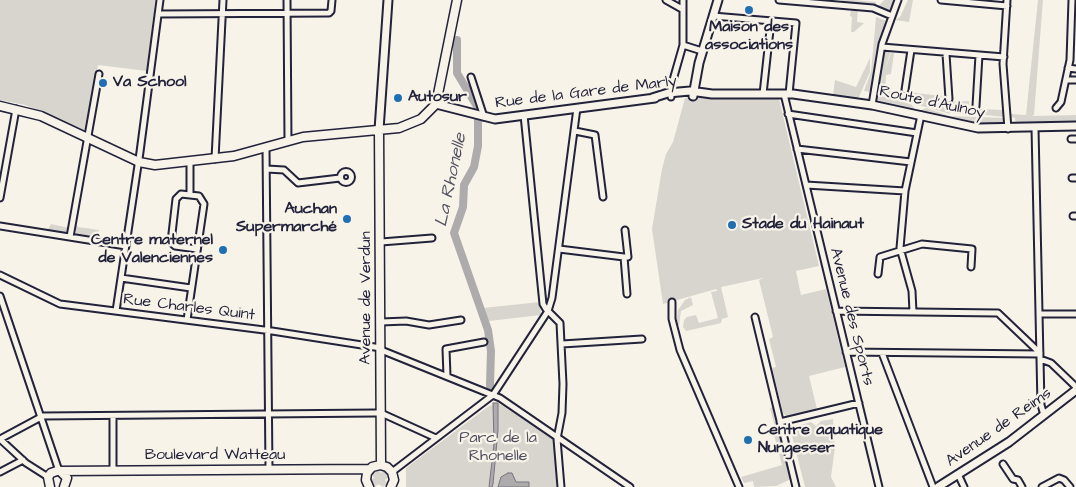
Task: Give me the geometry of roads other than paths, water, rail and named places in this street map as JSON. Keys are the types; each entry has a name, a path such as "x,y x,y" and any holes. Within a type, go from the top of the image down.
{"main road":[{"path":"0,106 16,108 45,117 138,162 159,165 214,159 311,136 399,128 415,122 427,114 436,104 457,0"},
{"name":"Avenue de Verdun","path":"379,130 381,465"},
{"path":"381,465 392,472 393,485"},
{"name":"Boulevard Watteau","path":"59,471 370,469 381,465"},
{"path":"369,487 366,478 370,469"},
{"path":"48,484 52,472 59,471 66,477 64,487"}],"street":[{"path":"116,311 160,0"},
{"path":"214,159 223,0"},
{"path":"287,0 288,141"},
{"path":"158,14 328,13 331,11 332,0"},
{"path":"379,130 388,0"},
{"path":"666,0 682,9"},
{"path":"671,95 683,45 683,0"},
{"path":"690,94 693,72 699,63 718,0"},
{"path":"779,0 839,3 872,8 892,16"},
{"path":"872,105 882,47 898,0"},
{"path":"941,0 1007,3 1004,57 1008,129"},
{"path":"1056,108 1061,102 1067,80 1073,25 1072,0"},
{"path":"713,16 771,21 763,94"},
{"name":"Avenue des Sports","path":"771,21 796,23 786,94 788,114 879,487"},
{"path":"683,45 702,51"},
{"path":"882,47 946,54 1004,57"},
{"path":"905,90 911,50"},
{"path":"946,54 949,99"},
{"path":"976,106 979,55"},
{"path":"1068,68 1076,68"},
{"path":"70,237 86,136 99,74"},
{"path":"471,77 483,116"},
{"path":"1067,80 1076,80"},
{"name":"Rue de la Gare de Marly","path":"436,104 495,119 671,95 763,94"},
{"name":"Route d'Aulnoy","path":"763,94 786,94 872,105 978,128 1008,129 1076,126"},
{"path":"0,198 16,108"},
{"path":"392,472 493,395 548,311 551,303 577,108"},
{"path":"788,114 917,133"},
{"path":"524,115 543,302 548,311 560,321 562,410 557,437 561,487"},
{"path":"912,312 912,293 900,250 905,191 921,116"},
{"path":"1035,128 1040,356 1044,415"},
{"path":"575,131 595,135 603,197"},
{"path":"266,148 269,470"},
{"path":"797,149 911,162"},
{"path":"190,162 190,194"},
{"path":"267,169 286,170 298,183 340,178"},
{"path":"806,185 905,191"},
{"path":"187,320 204,202 199,196 181,194 176,198 171,241 174,246 196,249"},
{"path":"0,226 126,246"},
{"path":"558,249 628,257 625,230"},
{"path":"381,242 432,238"},
{"path":"878,274 879,257 924,243 972,249 972,267"},
{"path":"624,257 627,294"},
{"name":"Rue Charles Quint","path":"0,275 55,303 268,331 381,349 493,395 630,487"},
{"path":"121,278 191,288"},
{"path":"0,296 59,471"},
{"path":"672,302 672,319 681,352 739,487"},
{"path":"836,312 998,313 1076,389"},
{"path":"1039,314 1076,314"},
{"path":"754,317 796,487"},
{"path":"381,322 406,321 429,325 461,320"},
{"path":"562,344 642,339"},
{"path":"447,376 446,350 484,342"},
{"path":"846,352 1040,356"},
{"path":"882,353 933,487"},
{"name":"Avenue de Reims","path":"938,487 1009,442 1076,389"},
{"path":"780,422 859,403"},
{"path":"48,484 0,439 41,416 381,413 436,438"},
{"path":"113,416 113,471"},
{"path":"0,472 23,460"},
{"path":"1003,464 1013,479 1018,480 1022,487"},
{"path":"958,474 964,487"},
{"path":"1042,487 1057,478 1064,480 1070,487"}],"waterway":[{"name":"La Rhonelle","path":"457,40 457,73 478,108 478,146 474,167 464,185 463,207 454,233 488,330 491,351 490,385"}],"place":[{"name":"Maison des associations","path":"749,10"},
{"name":"Va School","path":"103,83"},
{"name":"Autosur","path":"398,98"},
{"name":"Auchan Supermarché","path":"347,219"},
{"name":"Stade du Hainaut","path":"732,225"},
{"name":"Centre maternel de Valenciennes","path":"223,250"},
{"name":"Centre aquatique Nungesser","path":"748,440"}],"park label":[{"name":"Parc de la Rhonelle","path":"498,448"}]}
